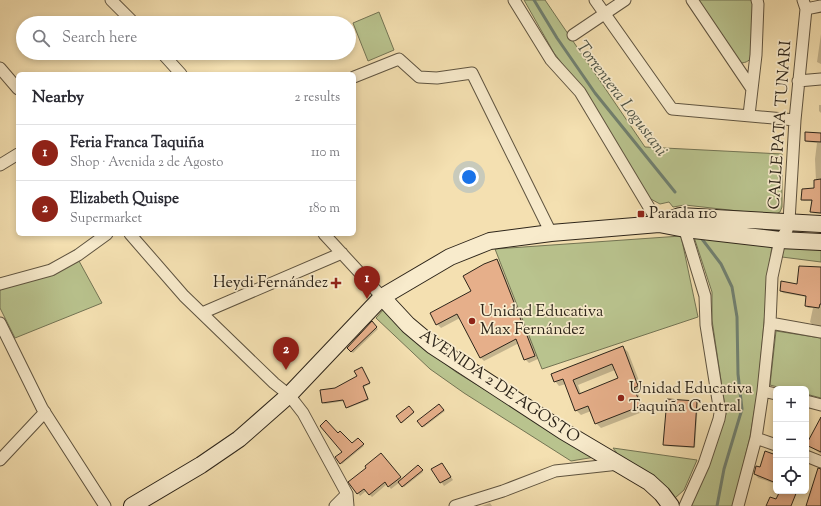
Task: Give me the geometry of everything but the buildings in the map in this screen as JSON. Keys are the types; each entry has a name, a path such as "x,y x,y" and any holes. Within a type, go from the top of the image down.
{"main road":[{"path":"132,506 201,465 239,440 289,395 382,297 450,257 490,241 551,233 683,222 789,221 821,224"},
{"path":"683,222 780,240 821,242"},
{"name":"AVENIDA 2 DE AGOSTO","path":"382,297 408,325 433,346 563,431 649,482 662,494 671,506"}],"street":[{"path":"111,0 127,16"},
{"path":"514,0 551,60 580,92 659,224"},
{"path":"595,0 672,109 795,120"},
{"path":"573,35 625,0"},
{"path":"692,0 752,89"},
{"path":"749,115 756,55 757,0"},
{"path":"805,5 821,6"},
{"name":"CALLE PATA TUNARI","path":"738,506 756,438 763,391 770,323 772,277 780,240 787,230 789,221 795,120 805,5"},
{"path":"356,77 399,59 419,77 437,78 472,73 551,233"},
{"path":"168,60 179,72"},
{"path":"0,68 16,87"},
{"path":"798,81 821,79"},
{"path":"0,165 16,155"},
{"path":"683,222 705,296 706,325 720,413 704,464 685,506"},
{"path":"0,284 50,270 78,255 104,236"},
{"path":"132,236 184,296 274,383 289,395 303,413 350,502 335,506"},
{"name":"AVENIDA 2 DE AGOSTO","path":"326,236 382,297"},
{"path":"202,313 342,253"},
{"path":"770,323 821,332"},
{"path":"0,324 45,412 105,506"},
{"path":"763,391 773,393"},
{"path":"809,402 821,405"},
{"path":"0,460 45,412"},
{"path":"756,438 773,444"},
{"path":"809,457 821,462"},
{"path":"455,506 503,492 555,471 619,464"}],"green space":[{"path":"524,0 545,0 645,147 782,154 782,207 780,212 774,215 685,205 673,207 669,202 660,204 649,198 585,93 554,53"},
{"path":"695,0 753,0 752,57 749,60 739,63"},
{"path":"379,12 394,50 368,61 356,31 356,22"},
{"path":"681,236 698,317 542,369 495,249"},
{"path":"694,237 772,245 758,389 750,437 733,506 691,506 699,489 726,414 712,320 712,292"},
{"path":"783,246 821,249 821,262 782,257"},
{"path":"79,261 102,303 15,338 0,308 0,290 53,273"},
{"path":"383,310 411,338 456,372 595,457 571,461 464,393 430,369 376,318"},
{"path":"776,331 821,338 821,398 809,395 809,386 770,385"},
{"path":"613,448 697,460 684,490 675,498 666,488 620,457"}],"waterway":[{"name":"Torrentera Logustani","path":"534,0 557,38 595,93 675,192"},
{"name":"Torrentera Logustani","path":"702,239 721,264 732,287 737,317 738,374 742,409 724,469 717,506"}],"place":[{"name":"Parada 110","path":"641,214"},
{"name":"Heydi Fernández","path":"336,283"},
{"name":"Feria Franca Taquiña","path":"367,299"},
{"name":"Unidad Educativa Max Fernández","path":"472,321"},
{"name":"Elizabeth Quispe","path":"286,370"},
{"name":"Unidad Educativa Taquiña Central","path":"621,398"}]}
